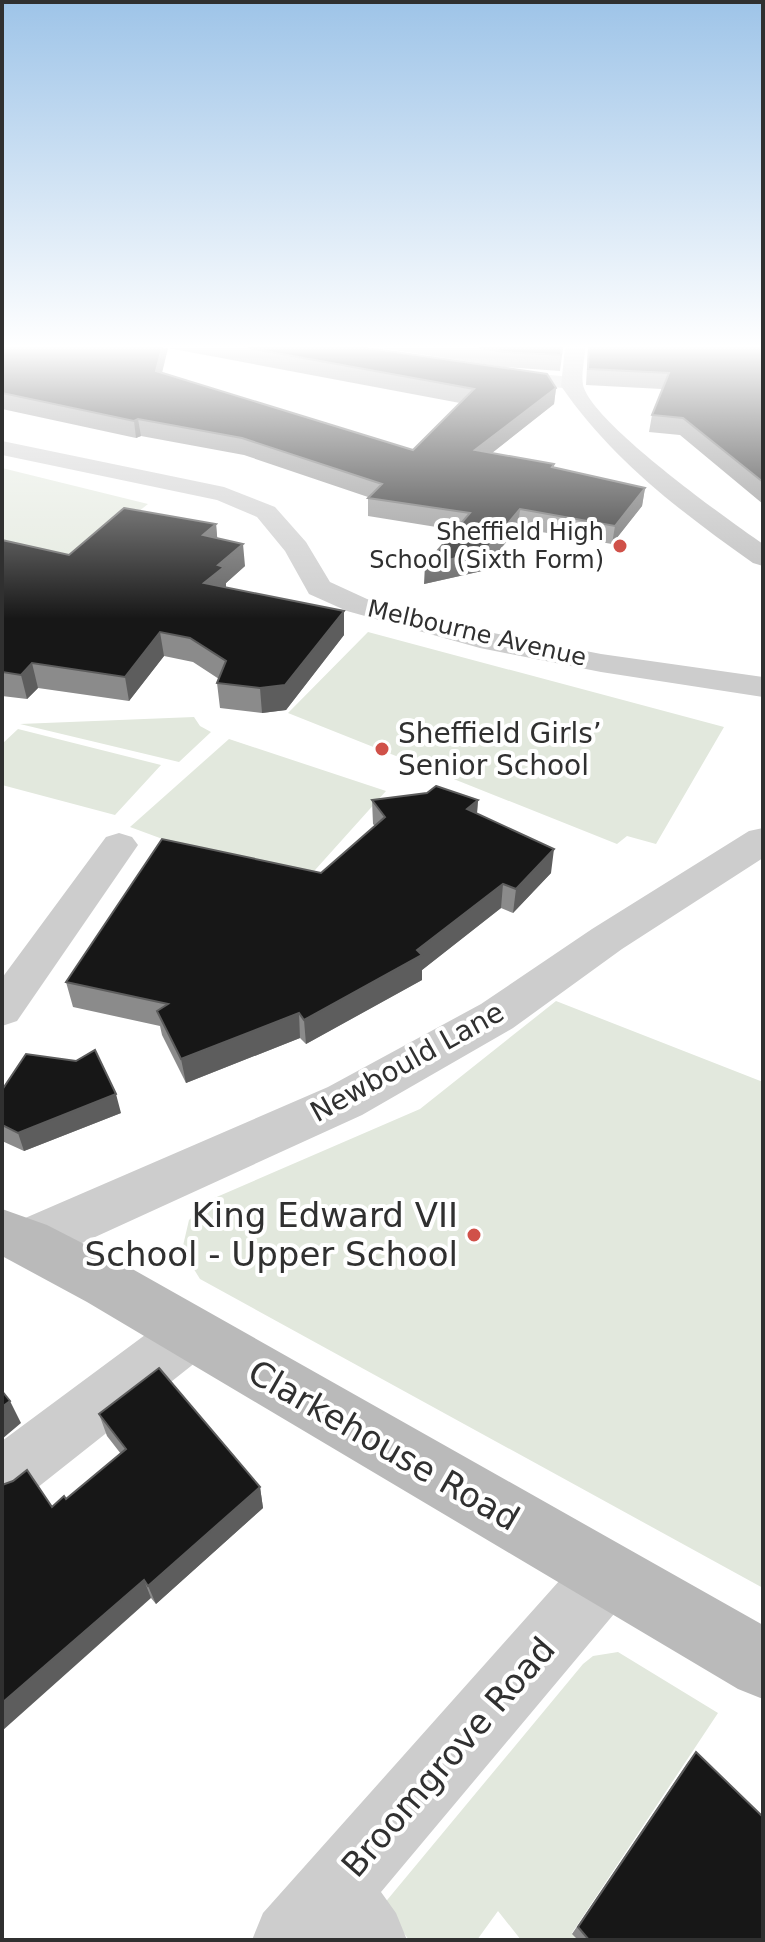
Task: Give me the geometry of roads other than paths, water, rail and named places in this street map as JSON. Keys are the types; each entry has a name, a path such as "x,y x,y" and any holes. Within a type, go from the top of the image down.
{"main road":[{"path":"617,439 707,517 763,557"},
{"name":"Clarkehouse Road","path":"11,1241 191,1333 763,1664"}],"street":[{"name":"Melbourne Avenue","path":"2,448 224,494 266,512 297,548 319,588 357,605 495,642 645,670 763,687"},
{"name":"Newbould Lane","path":"11,1241 368,1088 497,1016 607,939 763,840"},
{"path":"2,1010 119,845"},
{"path":"2,1478 191,1333"},
{"name":"Broomgrove Road","path":"330,1923 607,1574"}],"place":[{"name":"Sheffield High School (Sixth Form)","path":"620,546"},
{"name":"Sheffield Girls’ Senior School","path":"382,749"},
{"name":"King Edward VII School - Upper School","path":"474,1235"}]}
